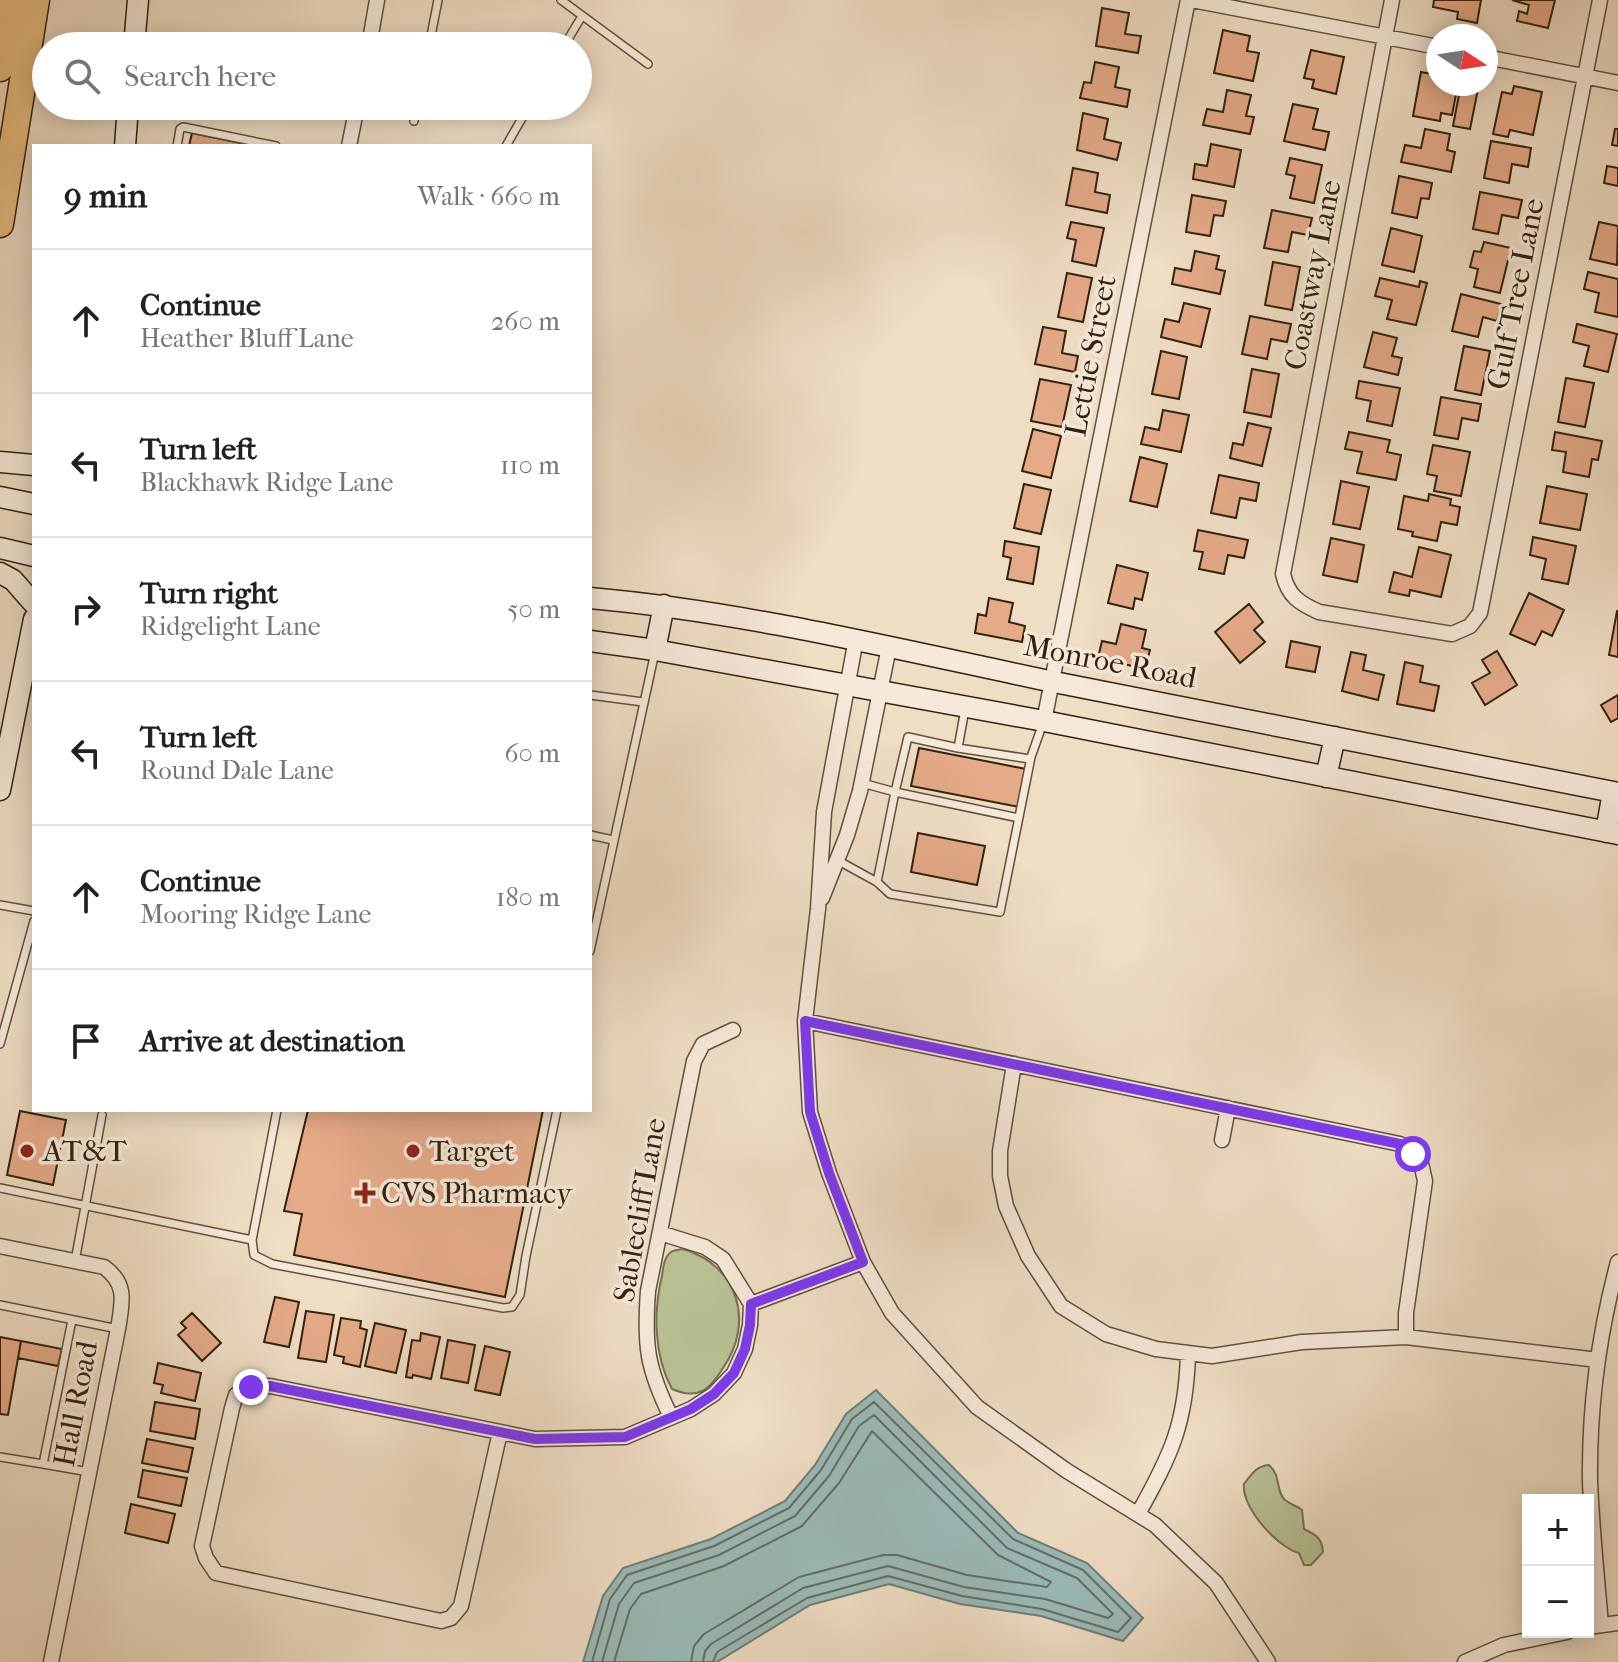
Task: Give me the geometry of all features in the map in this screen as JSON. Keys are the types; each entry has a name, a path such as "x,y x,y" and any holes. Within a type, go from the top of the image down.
{"highway":[{"path":"0,68 12,0"},
{"path":"0,224 36,0"}],"main road":[{"path":"135,32 138,0"},
{"path":"125,144 127,120"},
{"path":"0,462 32,465"},
{"path":"0,497 32,504"},
{"path":"0,548 32,556"},
{"path":"0,573 13,580 32,602"},
{"name":"Monroe Road","path":"592,598 664,605 856,639 1615,793"},
{"path":"655,650 664,605"},
{"path":"0,790 32,629"},
{"path":"592,641 1044,721 1612,833 1615,793"},
{"path":"1326,777 1335,737"}],"street":[{"path":"371,32 377,0"},
{"path":"1190,0 1426,45"},
{"name":"Lettie Street","path":"1044,721 1190,0"},
{"name":"Coastway Lane","path":"1392,0 1283,574 1287,590 1301,604 1319,612 1452,634 1470,626 1480,613 1483,598"},
{"name":"Gulf Tree Lane","path":"1483,598 1600,0"},
{"path":"1498,59 1618,83"},
{"path":"349,144 354,120"},
{"path":"856,639 824,812 818,909 805,1021 810,1112 829,1173 863,1262 892,1313 977,1407 1067,1471 1155,1525 1216,1583 1268,1662"},
{"path":"818,909 847,835 889,647"},
{"path":"805,1021 1400,1144 1421,1163 1425,1181 1406,1313 1406,1337"},
{"name":"Sablecliff Lane","path":"671,1417 649,1364 645,1327 648,1291 694,1061 703,1044 733,1030"},
{"path":"1014,1064 1005,1114 1000,1176 1006,1206 1028,1256 1061,1306 1106,1334 1156,1349 1212,1356 1302,1342 1406,1337 1598,1360"},
{"path":"1222,1140 1228,1108"},
{"path":"500,1432 461,1606 451,1618 441,1621 216,1573 206,1558 202,1546 236,1395 251,1387 270,1386 500,1432 535,1439 625,1437 714,1394 734,1373 745,1349 751,1304 723,1259 699,1245 660,1233"},
{"name":"Hall Road","path":"0,1246 104,1267 116,1276 122,1289 118,1329 51,1662"},
{"path":"751,1304 863,1262"},
{"path":"1618,1262 1598,1360 1590,1482 1595,1626 1618,1623"},
{"path":"1138,1514 1171,1451 1181,1421 1187,1393 1188,1354"},
{"path":"1465,1662 1504,1645 1538,1638"}],"lane":[{"path":"432,32 438,0"},
{"path":"561,0 648,64"},
{"path":"572,32 582,16"},
{"path":"507,144 521,120"},
{"path":"177,144 183,127 266,144"},
{"path":"592,941 655,650"},
{"path":"592,695 643,702"},
{"path":"958,748 965,707"},
{"path":"837,860 877,882 890,894 1000,912 1030,759 1044,721"},
{"path":"877,882 908,737 1030,759"},
{"path":"861,783 1019,818"},
{"path":"592,835 613,840"},
{"path":"0,905 32,911"},
{"path":"0,1044 32,928"},
{"path":"277,1112 252,1240 254,1255 262,1261 503,1308 512,1307 520,1295 557,1112"},
{"path":"75,1261 102,1115"},
{"path":"0,1188 252,1240"},
{"path":"0,1305 118,1329"},
{"path":"43,1464 72,1320"},
{"path":"0,1457 89,1472"}],"green space":[{"path":"683,1249 717,1268 736,1297 739,1314 733,1350 723,1368 708,1387 691,1394 672,1389 662,1362 657,1334 657,1304 664,1263 671,1252"},
{"path":"1269,1465 1276,1474 1282,1496 1302,1510 1304,1529 1320,1540 1323,1552 1311,1565 1304,1565 1299,1553 1271,1535 1248,1504 1244,1484 1257,1469"}],"water":[{"path":"876,1390 1018,1533 1087,1563 1143,1618 1123,1641 1041,1616 960,1604 889,1584 810,1605 717,1662 583,1662 603,1596 623,1568 711,1539 785,1501 815,1465 846,1414"}],"building":[{"path":"1434,0 1481,0 1477,23 1457,19 1458,12 1433,7"},
{"path":"1512,0 1555,0 1548,28 1517,21 1519,11 1527,14 1529,5"},
{"path":"1102,8 1129,13 1125,34 1141,36 1138,53 1096,46"},
{"path":"1223,30 1250,36 1247,51 1259,53 1253,81 1214,73"},
{"path":"1311,50 1344,57 1336,94 1312,88 1314,80 1304,78"},
{"path":"1095,62 1119,67 1115,87 1130,90 1127,107 1080,98 1084,82 1091,83"},
{"path":"1421,72 1426,73 1426,96 1456,96 1452,115 1441,113 1440,121 1413,116"},
{"path":"1514,86 1542,92 1533,135 1510,130 1508,137 1493,134 1502,92 1512,94"},
{"path":"1227,90 1251,95 1246,116 1254,117 1250,134 1203,125 1207,109 1223,112"},
{"path":"1459,96 1477,96 1470,129 1453,126"},
{"path":"1293,104 1318,109 1313,129 1329,132 1325,150 1284,141"},
{"path":"1083,113 1108,119 1104,139 1121,143 1117,160 1077,150"},
{"path":"1425,129 1450,134 1447,150 1455,152 1451,172 1401,162 1405,145 1421,148"},
{"path":"1615,129 1618,129 1618,146 1612,145"},
{"path":"192,133 245,144 189,144"},
{"path":"1491,141 1531,148 1528,167 1512,164 1509,183 1484,178"},
{"path":"1211,144 1241,150 1234,187 1193,179 1195,164 1207,166"},
{"path":"1290,158 1322,165 1314,203 1290,198 1295,176 1286,174"},
{"path":"1607,166 1618,168 1618,186 1604,183"},
{"path":"1073,168 1098,173 1095,192 1110,195 1107,213 1066,205"},
{"path":"1399,176 1432,183 1429,199 1421,198 1417,218 1392,213"},
{"path":"1480,192 1522,200 1518,218 1502,215 1498,234 1473,229"},
{"path":"1192,195 1226,201 1223,216 1214,215 1210,236 1186,232"},
{"path":"1272,210 1312,218 1308,235 1292,232 1288,252 1264,248"},
{"path":"1071,222 1104,228 1096,266 1072,261 1076,240 1067,238"},
{"path":"1599,222 1618,226 1617,265 1590,259"},
{"path":"1391,228 1422,236 1414,272 1382,265"},
{"path":"1484,242 1511,248 1500,293 1474,287 1478,269 1470,267 1474,251 1481,252"},
{"path":"1195,251 1219,256 1216,269 1225,271 1220,294 1172,284 1175,268 1191,271"},
{"path":"1273,262 1300,267 1292,310 1265,305"},
{"path":"1588,272 1618,279 1618,317 1595,312 1599,293 1584,289"},
{"path":"1067,273 1092,278 1083,322 1058,317"},
{"path":"1380,278 1419,287 1420,281 1427,283 1416,325 1387,319 1392,300 1375,296"},
{"path":"1461,294 1501,304 1497,321 1483,317 1478,337 1452,331"},
{"path":"1184,303 1210,309 1201,347 1161,337 1165,319 1179,322"},
{"path":"1250,316 1291,324 1287,342 1271,339 1267,359 1242,354"},
{"path":"1577,324 1617,334 1608,372 1584,366 1589,346 1573,342"},
{"path":"1043,327 1066,331 1062,353 1078,356 1075,372 1035,364"},
{"path":"1373,332 1397,338 1392,356 1402,358 1398,375 1364,367"},
{"path":"1464,346 1490,351 1481,395 1455,390"},
{"path":"1161,351 1187,357 1179,399 1152,394"},
{"path":"1252,369 1279,374 1271,417 1244,412"},
{"path":"1566,378 1594,383 1585,427 1558,422"},
{"path":"1040,379 1071,385 1062,427 1031,421"},
{"path":"1359,381 1400,388 1392,426 1367,421 1371,401 1356,398"},
{"path":"1441,397 1481,404 1478,421 1462,418 1458,439 1434,435"},
{"path":"1163,410 1189,415 1181,452 1141,444 1145,427 1159,430"},
{"path":"1248,423 1271,428 1262,466 1230,458 1233,443 1243,445"},
{"path":"1033,429 1061,436 1051,478 1022,471"},
{"path":"1349,432 1390,440 1387,452 1401,455 1396,480 1357,473 1362,452 1345,449"},
{"path":"1555,432 1602,441 1598,460 1592,459 1589,477 1563,472 1566,452 1552,450"},
{"path":"1433,445 1470,452 1461,496 1434,491 1437,476 1427,474"},
{"path":"1140,457 1167,464 1157,507 1130,501"},
{"path":"1219,475 1259,483 1256,501 1240,498 1236,518 1211,513"},
{"path":"1341,481 1369,487 1360,529 1333,524"},
{"path":"1024,484 1051,490 1041,534 1014,528"},
{"path":"1547,486 1587,494 1580,530 1540,523"},
{"path":"1429,494 1451,499 1450,505 1460,507 1457,525 1441,522 1437,541 1412,536 1413,532 1398,529 1404,496 1428,501"},
{"path":"1198,530 1248,540 1244,558 1228,555 1224,574 1199,569 1203,552 1194,551"},
{"path":"1533,537 1576,546 1568,584 1542,579 1546,559 1530,555"},
{"path":"1331,538 1364,545 1357,582 1323,575"},
{"path":"1005,541 1039,547 1033,584 1007,579 1011,558 1003,556"},
{"path":"1419,547 1451,555 1441,597 1410,590 1409,596 1389,592 1394,572 1412,577"},
{"path":"1117,565 1148,573 1142,600 1135,598 1133,609 1108,603"},
{"path":"1529,593 1564,610 1552,636 1542,631 1535,645 1510,634"},
{"path":"989,598 1013,603 1009,622 1025,626 1022,642 975,633 978,614 986,616"},
{"path":"1249,604 1263,622 1254,630 1265,642 1240,663 1215,632"},
{"path":"1618,611 1618,657 1609,655"},
{"path":"1121,624 1146,630 1142,648 1150,650 1145,669 1098,658 1102,641 1116,644"},
{"path":"1291,641 1320,647 1315,672 1286,667"},
{"path":"1497,651 1517,685 1485,705 1472,683 1490,673 1482,660"},
{"path":"1351,652 1366,655 1363,670 1384,675 1378,700 1342,691"},
{"path":"1405,662 1423,666 1420,682 1439,686 1434,711 1397,704"},
{"path":"1618,695 1618,718 1611,722 1601,705"},
{"path":"919,748 1026,769 1019,807 911,786"},
{"path":"918,833 985,846 977,885 911,872"},
{"path":"20,1111 66,1120 53,1185 7,1175"},
{"path":"308,1112 543,1112 505,1297 294,1255 302,1214 284,1211"},
{"path":"275,1297 299,1302 289,1347 264,1342"},
{"path":"306,1311 334,1315 326,1362 298,1358"},
{"path":"192,1313 221,1343 202,1361 178,1335 186,1328 181,1323"},
{"path":"341,1318 361,1321 360,1328 367,1330 360,1367 343,1363 344,1357 334,1355"},
{"path":"375,1323 406,1330 396,1373 365,1366"},
{"path":"421,1333 440,1337 431,1379 413,1375 412,1378 406,1377 412,1340 420,1341"},
{"path":"0,1337 21,1341 8,1415 0,1414"},
{"path":"448,1340 475,1345 468,1383 441,1378"},
{"path":"21,1341 62,1349 58,1366 18,1358"},
{"path":"485,1346 510,1352 500,1395 475,1390"},
{"path":"158,1363 201,1373 195,1401 161,1393 163,1385 154,1383"},
{"path":"155,1402 200,1409 195,1439 150,1431"},
{"path":"147,1439 193,1448 188,1472 142,1463"},
{"path":"143,1470 187,1478 181,1506 138,1497"},
{"path":"131,1504 175,1514 168,1543 125,1533"}],"place":[{"name":"AT&T","path":"27,1151"},
{"name":"Target","path":"413,1151"},
{"name":"CVS Pharmacy","path":"365,1193"}],"route":[{"path":"251,1387 270,1386 535,1439 625,1437 691,1409 714,1394 734,1373 745,1349 751,1304 863,1262 829,1173 810,1112 805,1021 1400,1144 1413,1154"}]}
